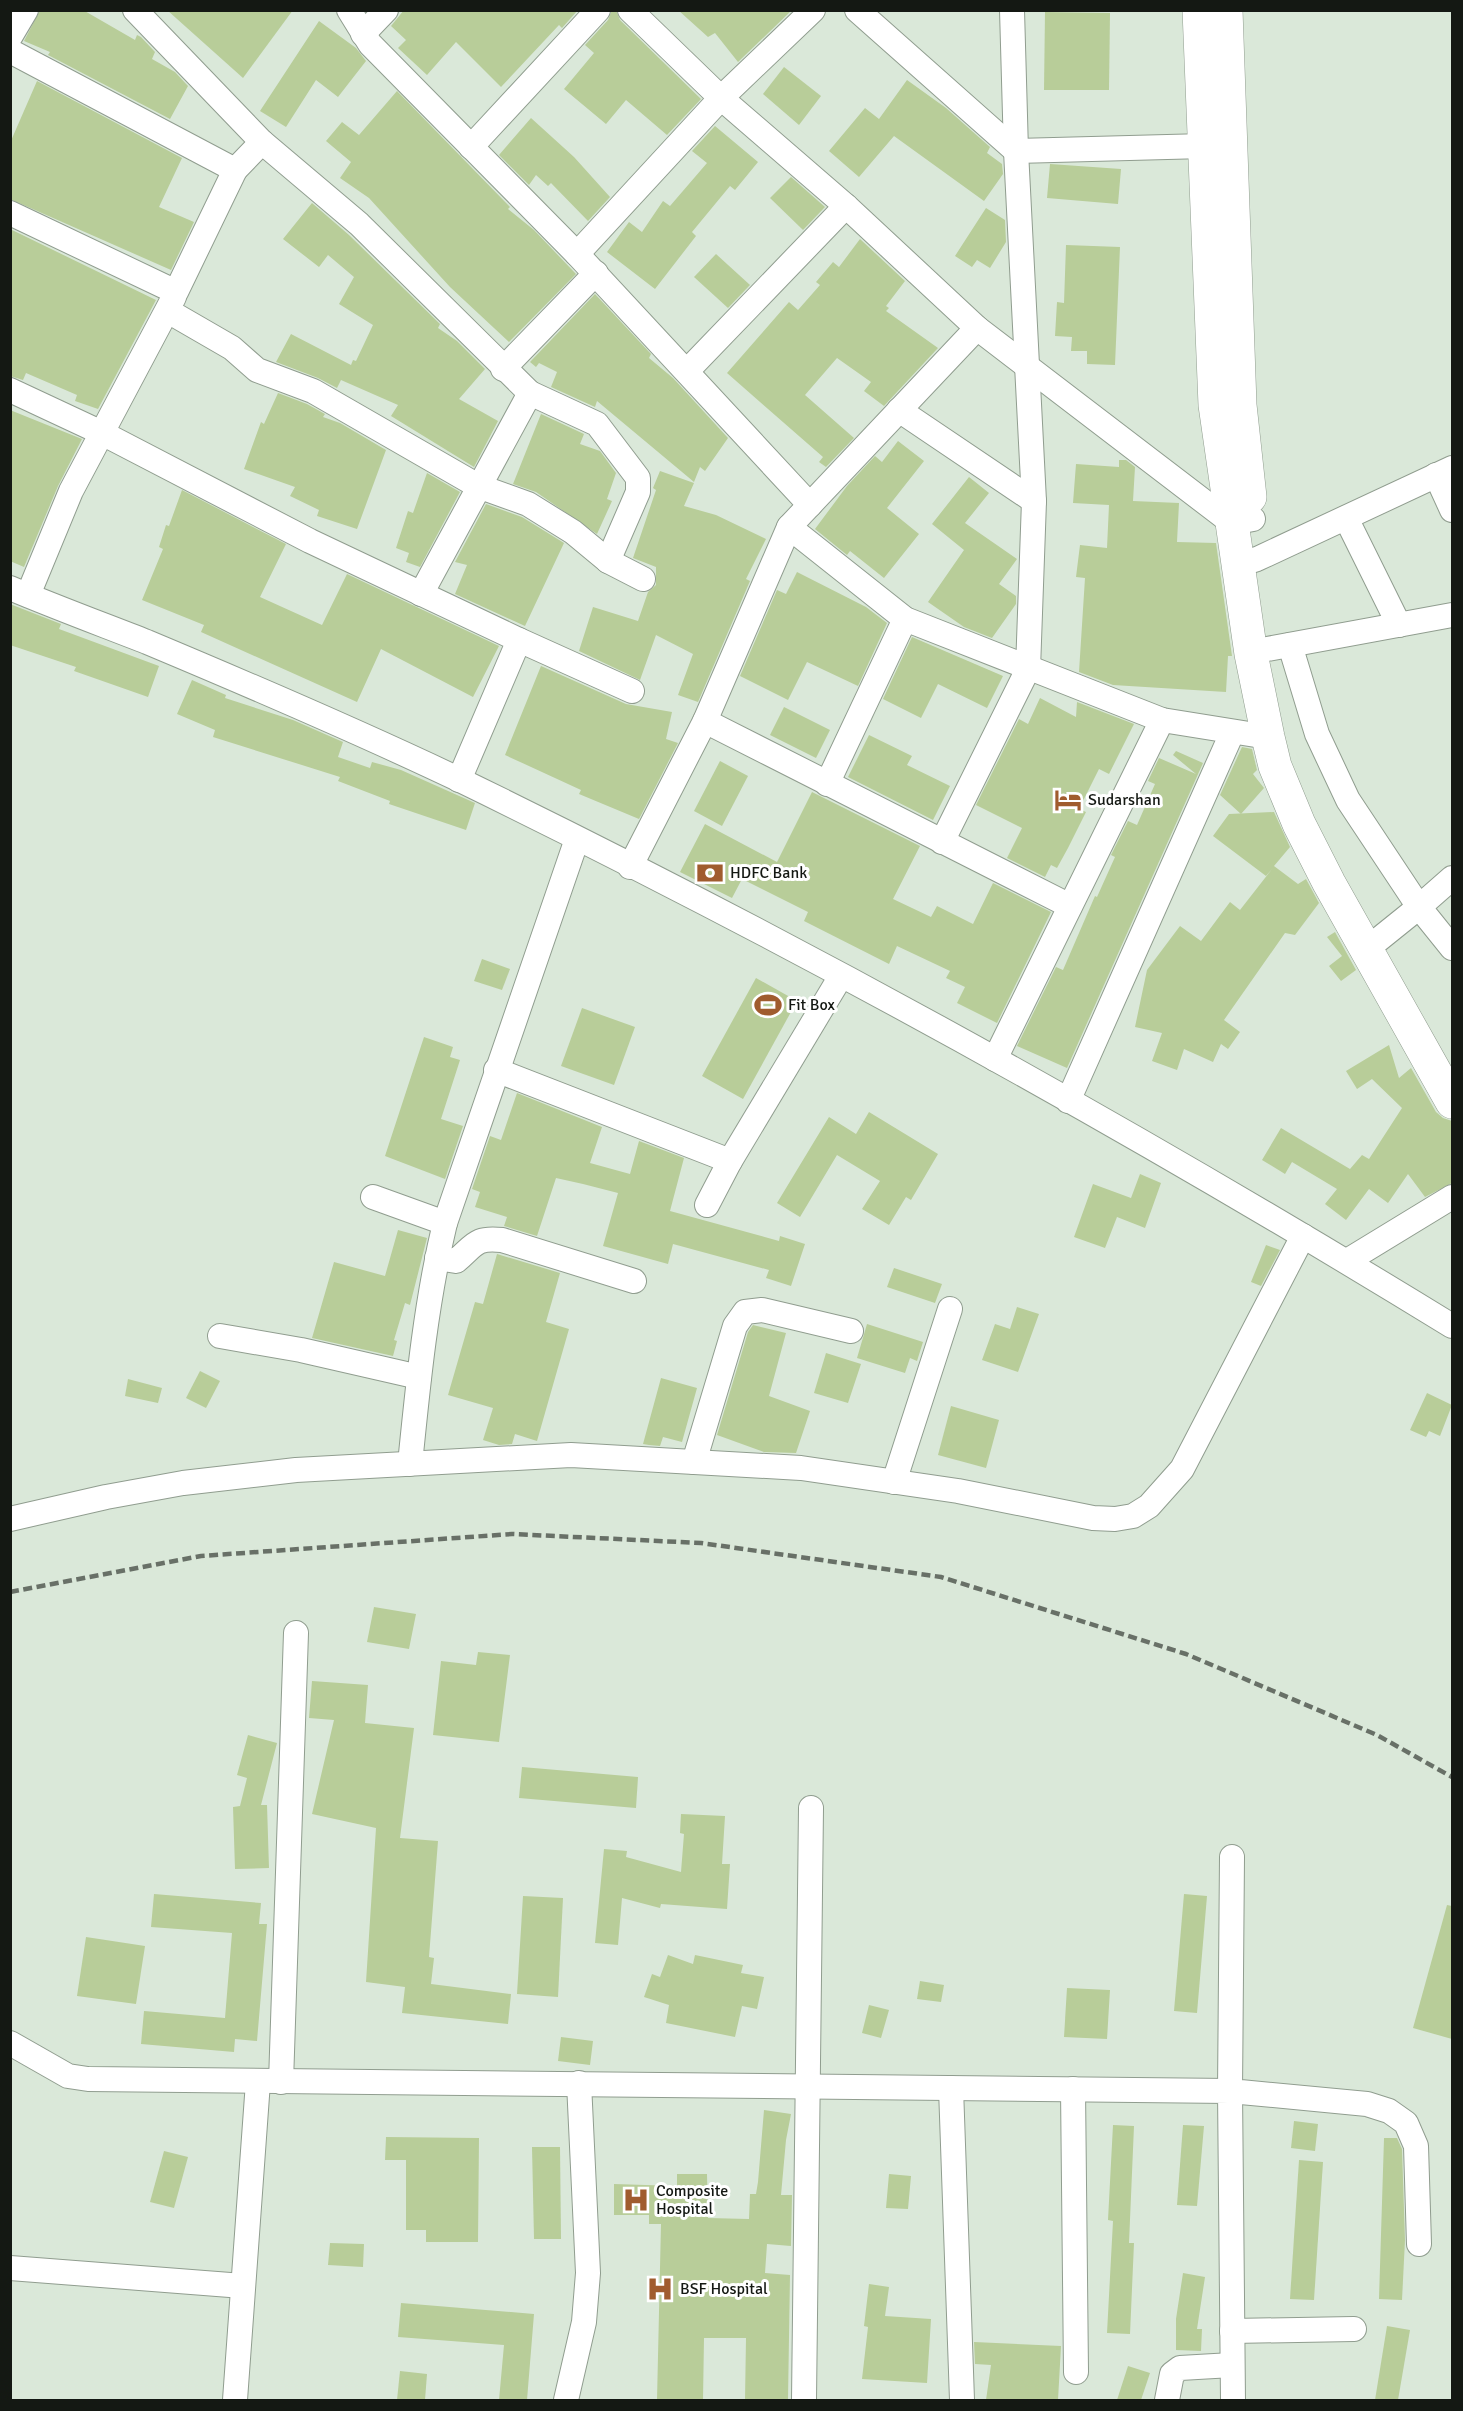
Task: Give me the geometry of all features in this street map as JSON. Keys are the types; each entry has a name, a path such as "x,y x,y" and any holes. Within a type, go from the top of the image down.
{"main road":[{"path":"1200,10 1215,405 1242,521 1248,562 1251,654 1268,738 1275,766 1299,824 1329,883 1452,1102"},
{"path":"1226,10 1242,521"},
{"path":"1248,562 1278,647 1291,760 1305,798 1342,877 1452,1071"}],"street":[{"path":"10,37 26,10"},
{"path":"135,10 262,142 359,224 503,369 530,393 597,424 638,478 638,492 608,561"},
{"path":"349,10 370,45 596,273 688,370 810,505"},
{"path":"363,34 386,10"},
{"path":"471,147 598,10"},
{"path":"630,10 721,98 846,206 977,328 1242,521"},
{"path":"577,254 721,98 813,10"},
{"path":"857,10 1016,151 1205,146"},
{"path":"942,842 1028,669 1034,501 1016,151 1012,10"},
{"path":"10,51 235,170"},
{"path":"262,142 235,170 172,301 19,591 169,652 459,780 577,839 995,1059 1347,1261 1452,1326"},
{"path":"688,370 846,206"},
{"path":"10,213 172,301 256,369 313,391 478,486 528,504 573,532 608,561 643,579"},
{"path":"503,369 596,273"},
{"path":"630,867 705,721 789,527 977,328"},
{"path":"10,390 102,433 310,541 632,691"},
{"path":"421,594 530,393"},
{"path":"899,410 1034,501"},
{"path":"1248,562 1444,472 1452,510"},
{"path":"1346,518 1399,625"},
{"path":"789,527 905,619 1162,720 1268,738"},
{"path":"1452,615 1278,647 1348,800 1419,907 1452,948"},
{"path":"827,784 905,619"},
{"path":"459,780 519,640"},
{"path":"995,1059 1162,720"},
{"path":"705,721 1070,906"},
{"path":"1068,1101 1232,733"},
{"path":"410,1464 419,1377 437,1258 445,1223 577,839"},
{"path":"1378,940 1452,878"},
{"path":"707,1205 730,1161 841,976"},
{"path":"496,1070 730,1161"},
{"path":"373,1197 445,1223"},
{"path":"1347,1261 1452,1197"},
{"path":"10,1519 106,1497 183,1483 296,1470 571,1455 801,1468 958,1491 1093,1518 1115,1519 1133,1516 1149,1506 1182,1469 1303,1236"},
{"path":"437,1258 456,1261 475,1242 485,1238 502,1240 634,1281"},
{"path":"894,1482 950,1309"},
{"path":"694,1462 735,1326 745,1312 762,1310 851,1331"},
{"path":"220,1336 301,1350 419,1377"},
{"path":"235,2400 243,2286 270,2082 296,1633"},
{"path":"804,2400 811,1808"},
{"path":"1232,1857 1230,2091 1233,2400"},
{"path":"10,2043 68,2076 270,2082 808,2085 1230,2091 1367,2104 1389,2111 1406,2124 1416,2146 1419,2244"},
{"path":"566,2400 584,2322 588,2273 579,2083"},
{"path":"951,2088 962,2400"},
{"path":"1073,2089 1076,2372"},
{"path":"10,2268 243,2286"},
{"path":"1232,2331 1354,2329"},
{"path":"1167,2400 1172,2374 1180,2368 1232,2365"}],"building":[{"path":"40,10 83,10 135,40 137,35 141,37 155,52 152,59 175,72 188,86 170,119 48,55 50,52 24,41"},
{"path":"167,10 293,10 243,78"},
{"path":"404,10 578,10 562,28 559,25 501,87 456,42 427,75 398,48 406,40 391,26"},
{"path":"612,10 616,10 620,20 701,99 667,135 626,100 606,124 564,89 594,53 585,45 608,20"},
{"path":"678,10 792,10 738,62 715,33 708,37"},
{"path":"1045,12 1110,13 1109,90 1044,90"},
{"path":"319,21 356,48 366,61 338,97 316,80 286,127 260,111"},
{"path":"784,67 821,96 799,125 763,94"},
{"path":"907,80 946,108 990,147 987,153 1002,164 1003,174 984,201 894,136 859,177 829,151 865,108 879,119"},
{"path":"37,81 182,158 159,207 194,222 171,270 10,199 10,143"},
{"path":"397,91 510,207 508,209 534,230 576,274 509,342 450,287 369,198 340,178 351,162 326,141 342,122 359,135"},
{"path":"531,118 574,157 610,197 588,221 551,183 548,186 536,175 529,185 499,155"},
{"path":"715,126 758,162 735,190 730,186 692,232 696,236 655,289 607,252 629,222 642,232 663,201 670,206 707,163 692,151"},
{"path":"1050,164 1121,169 1118,204 1047,198"},
{"path":"791,177 825,207 803,230 770,198"},
{"path":"312,203 349,235 440,324 438,328 457,341 485,369 459,399 498,421 474,467 391,416 398,405 341,380 337,388 276,362 291,334 351,365 353,360 356,361 373,325 339,304 354,277 328,255 319,267 283,239"},
{"path":"986,208 1005,220 1006,242 990,268 977,260 972,267 955,256"},
{"path":"10,229 156,300 98,409 75,401 77,395 26,373 23,380 10,376"},
{"path":"860,239 905,281 886,306 889,308 886,311 938,348 884,406 864,391 871,382 837,358 805,395 854,438 826,467 819,462 823,457 727,373 789,302 798,310 820,285 816,282 833,262 839,267"},
{"path":"1066,245 1120,247 1115,365 1087,364 1087,351 1071,351 1072,337 1055,336 1057,302 1064,303"},
{"path":"716,254 750,285 728,308 694,277"},
{"path":"595,294 651,354 649,358 673,378 728,438 705,471 700,467 694,482 597,401 595,407 551,387 557,372 539,363 536,367 530,362"},
{"path":"278,393 307,404 325,414 323,417 340,423 386,450 357,529 317,516 319,510 290,496 295,487 244,469 261,422 264,424"},
{"path":"10,410 82,439 58,486 24,567 10,561"},
{"path":"541,414 584,434 580,444 600,451 616,473 607,499 612,501 597,534 536,492 513,484"},
{"path":"898,441 924,461 887,508 919,534 884,578 850,551 847,555 815,529 847,486 875,456 882,462"},
{"path":"1119,460 1126,460 1135,467 1133,501 1179,503 1177,542 1216,543 1232,656 1228,656 1226,692 1113,685 1079,672 1085,578 1076,577 1080,545 1107,548 1109,505 1073,503 1076,464 1119,467"},
{"path":"660,471 694,483 684,506 716,515 766,539 746,579 750,581 698,702 678,695 693,654 656,635 640,680 579,651 593,607 638,621 648,592 656,585 656,567 633,558 656,490 653,488"},
{"path":"427,473 460,492 420,567 406,562 409,553 396,548 408,511 413,513"},
{"path":"969,477 989,493 965,523 1017,559 999,584 1016,596 1016,604 992,638 964,627 928,602 964,550 932,524"},
{"path":"182,490 286,544 260,597 322,625 347,574 499,646 473,697 381,649 357,702 201,632 204,625 142,600 163,549 159,547 166,525 169,526"},
{"path":"486,504 522,517 564,543 525,626 455,594 467,565 455,562"},
{"path":"797,572 866,607 887,623 858,686 807,662 788,700 740,676 777,590 786,594"},
{"path":"10,604 61,624 59,629 159,666 148,697 74,671 76,667 10,645"},
{"path":"912,637 1003,676 987,708 938,684 921,718 883,699"},
{"path":"541,666 626,704 672,712 666,739 678,743 639,819 579,794 581,790 505,755"},
{"path":"192,680 226,695 225,698 293,720 343,742 338,757 370,768 372,762 401,770 475,803 466,830 389,804 390,801 338,781 340,777 213,737 215,730 177,714"},
{"path":"1040,698 1076,717 1077,702 1134,724 1109,774 1099,769 1079,809 1086,812 1068,848 1057,868 1051,865 1045,877 1007,858 1022,828 976,805 1019,719 1028,724"},
{"path":"784,707 830,730 816,758 770,735"},
{"path":"869,735 912,756 907,765 950,786 933,820 848,777"},
{"path":"1242,747 1252,749 1257,770 1253,774 1264,788 1241,814 1220,795"},
{"path":"1176,751 1203,763 1067,1068 1017,1046 1056,967 1063,970 1095,896 1097,897 1115,857 1111,855 1128,821 1137,825 1155,784 1148,781 1159,758 1196,774 1173,755"},
{"path":"720,761 748,776 722,826 694,811"},
{"path":"812,792 920,846 893,899 931,917 937,906 973,924 993,883 1051,912 997,1023 957,1003 965,987 946,978 950,971 897,946 889,964 804,921 808,912 742,879 732,898 680,872 705,824 777,862"},
{"path":"1274,812 1290,847 1274,866 1298,884 1306,879 1319,903 1295,935 1285,933 1224,1020 1240,1032 1228,1049 1221,1044 1213,1062 1184,1049 1177,1070 1152,1061 1162,1033 1135,1027 1147,970 1180,926 1201,941 1230,902 1240,910 1272,869 1266,876 1213,836 1229,814"},
{"path":"1335,932 1356,970 1341,981 1329,966 1342,956 1327,937"},
{"path":"482,959 510,969 502,990 474,981"},
{"path":"756,978 797,1001 743,1099 702,1076"},
{"path":"582,1008 635,1027 614,1085 561,1066"},
{"path":"424,1037 453,1047 450,1057 460,1060 441,1119 463,1126 445,1179 385,1156"},
{"path":"1389,1045 1399,1078 1411,1068 1436,1112 1452,1121 1452,1183 1425,1197 1408,1174 1388,1203 1369,1189 1346,1220 1325,1204 1337,1189 1292,1162 1285,1174 1262,1160 1281,1128 1350,1169 1362,1155 1369,1159 1402,1108 1372,1079 1357,1089 1346,1071"},
{"path":"517,1093 602,1127 590,1163 630,1174 639,1141 684,1158 670,1211 779,1241 780,1236 805,1244 791,1286 766,1278 769,1270 673,1244 668,1264 603,1246 618,1193 583,1184 556,1178 537,1236 504,1226 507,1217 475,1207 480,1192 472,1189 490,1136 501,1140"},
{"path":"869,1112 938,1154 911,1200 906,1197 889,1225 862,1209 880,1181 837,1155 800,1217 777,1203 829,1117 856,1134"},
{"path":"1140,1174 1161,1183 1145,1228 1117,1217 1105,1248 1074,1237 1093,1184 1131,1198"},
{"path":"398,1230 427,1238 410,1305 405,1303 394,1340 397,1341 393,1356 312,1338 334,1262 385,1276"},
{"path":"1266,1245 1280,1250 1261,1286 1251,1282"},
{"path":"497,1254 560,1273 546,1322 569,1329 537,1441 515,1434 512,1444 499,1445 483,1440 493,1408 448,1395 475,1302 483,1304"},
{"path":"894,1268 942,1284 935,1303 887,1287"},
{"path":"1017,1307 1039,1314 1018,1372 982,1360 995,1324 1010,1329"},
{"path":"867,1324 923,1342 917,1361 910,1358 905,1373 857,1358"},
{"path":"753,1325 786,1333 769,1396 810,1411 796,1453 764,1452 717,1435 748,1332"},
{"path":"826,1353 861,1364 848,1403 814,1393"},
{"path":"200,1371 220,1381 206,1408 186,1398"},
{"path":"661,1378 697,1388 682,1442 663,1437 660,1446 643,1444"},
{"path":"128,1379 162,1388 158,1403 125,1396"},
{"path":"1427,1393 1452,1405 1440,1436 1429,1431 1426,1437 1410,1430"},
{"path":"951,1406 999,1420 986,1468 938,1455"},
{"path":"374,1607 416,1614 409,1649 367,1642"},
{"path":"478,1652 510,1655 499,1742 433,1735 441,1661 476,1665"},
{"path":"312,1681 368,1685 365,1723 414,1728 400,1838 438,1841 429,1957 434,1958 431,1984 511,1994 508,2024 402,2013 405,1987 366,1982 376,1828 312,1814 334,1720 309,1718"},
{"path":"248,1735 277,1743 261,1805 267,1805 269,1868 235,1869 233,1807 240,1806 247,1778 237,1775"},
{"path":"522,1767 638,1777 636,1808 519,1798"},
{"path":"681,1814 725,1816 722,1864 730,1864 727,1909 661,1904 660,1908 622,1898 618,1945 595,1943 604,1849 627,1851 626,1857 681,1872 684,1834 680,1833"},
{"path":"154,1894 261,1903 259,1924 267,1924 257,2041 235,2039 234,2052 141,2044 144,2011 225,2018 232,1933 151,1927"},
{"path":"1184,1894 1207,1896 1197,2013 1174,2011"},
{"path":"523,1896 563,1898 558,1997 517,1994"},
{"path":"1447,1905 1452,1906 1452,2039 1413,2028"},
{"path":"86,1937 145,1946 136,2004 77,1996"},
{"path":"668,1955 693,1964 695,1955 743,1965 741,1973 764,1977 757,2009 742,2006 735,2037 666,2023 669,2005 644,1997 652,1974 660,1977"},
{"path":"920,1981 944,1985 941,2002 917,1999"},
{"path":"1067,1988 1110,1990 1107,2039 1064,2037"},
{"path":"869,2005 889,2010 881,2038 862,2033"},
{"path":"561,2037 593,2041 590,2065 558,2061"},
{"path":"764,2110 791,2114 781,2195 792,2195 791,2246 767,2244 765,2273 790,2275 788,2400 745,2400 746,2338 704,2338 703,2400 657,2400 661,2224 649,2224 649,2215 614,2215 614,2184 677,2186 677,2174 707,2174 708,2218 749,2219 750,2194 756,2194 758,2182"},
{"path":"1294,2121 1318,2124 1315,2151 1291,2148"},
{"path":"1113,2125 1134,2126 1129,2243 1134,2243 1130,2334 1107,2333 1113,2221 1108,2220"},
{"path":"1183,2125 1204,2126 1197,2206 1177,2205"},
{"path":"386,2137 479,2138 478,2242 426,2242 426,2230 406,2230 406,2160 385,2160"},
{"path":"1384,2138 1397,2138 1402,2149 1405,2240 1402,2300 1379,2299"},
{"path":"532,2147 560,2147 561,2239 534,2239"},
{"path":"164,2151 188,2157 174,2208 150,2202"},
{"path":"1299,2160 1323,2162 1314,2300 1290,2299"},
{"path":"889,2174 911,2176 908,2209 886,2208"},
{"path":"330,2243 364,2244 363,2267 328,2265"},
{"path":"1183,2273 1205,2277 1197,2329 1202,2329 1201,2351 1176,2350 1176,2319"},
{"path":"869,2284 889,2287 885,2316 931,2319 927,2383 862,2379 868,2327 864,2326"},
{"path":"401,2303 534,2314 527,2400 499,2400 504,2345 398,2337"},
{"path":"1387,2326 1410,2330 1398,2400 1375,2400"},
{"path":"974,2342 1061,2346 1058,2400 986,2400 991,2365 975,2364"},
{"path":"1128,2366 1150,2373 1141,2400 1117,2400"},
{"path":"400,2371 427,2374 425,2400 397,2400"}],"railway":[{"path":"10,1592 201,1556 512,1534 701,1543 941,1577 1186,1654 1377,1735 1452,1777"}],"place":[{"name":"Sudarshan","path":"1068,800"},
{"name":"HDFC Bank","path":"710,873"},
{"name":"Fit Box","path":"768,1005"},
{"name":"Composite Hospital","path":"636,2200"},
{"name":"BSF Hospital","path":"660,2289"}]}
